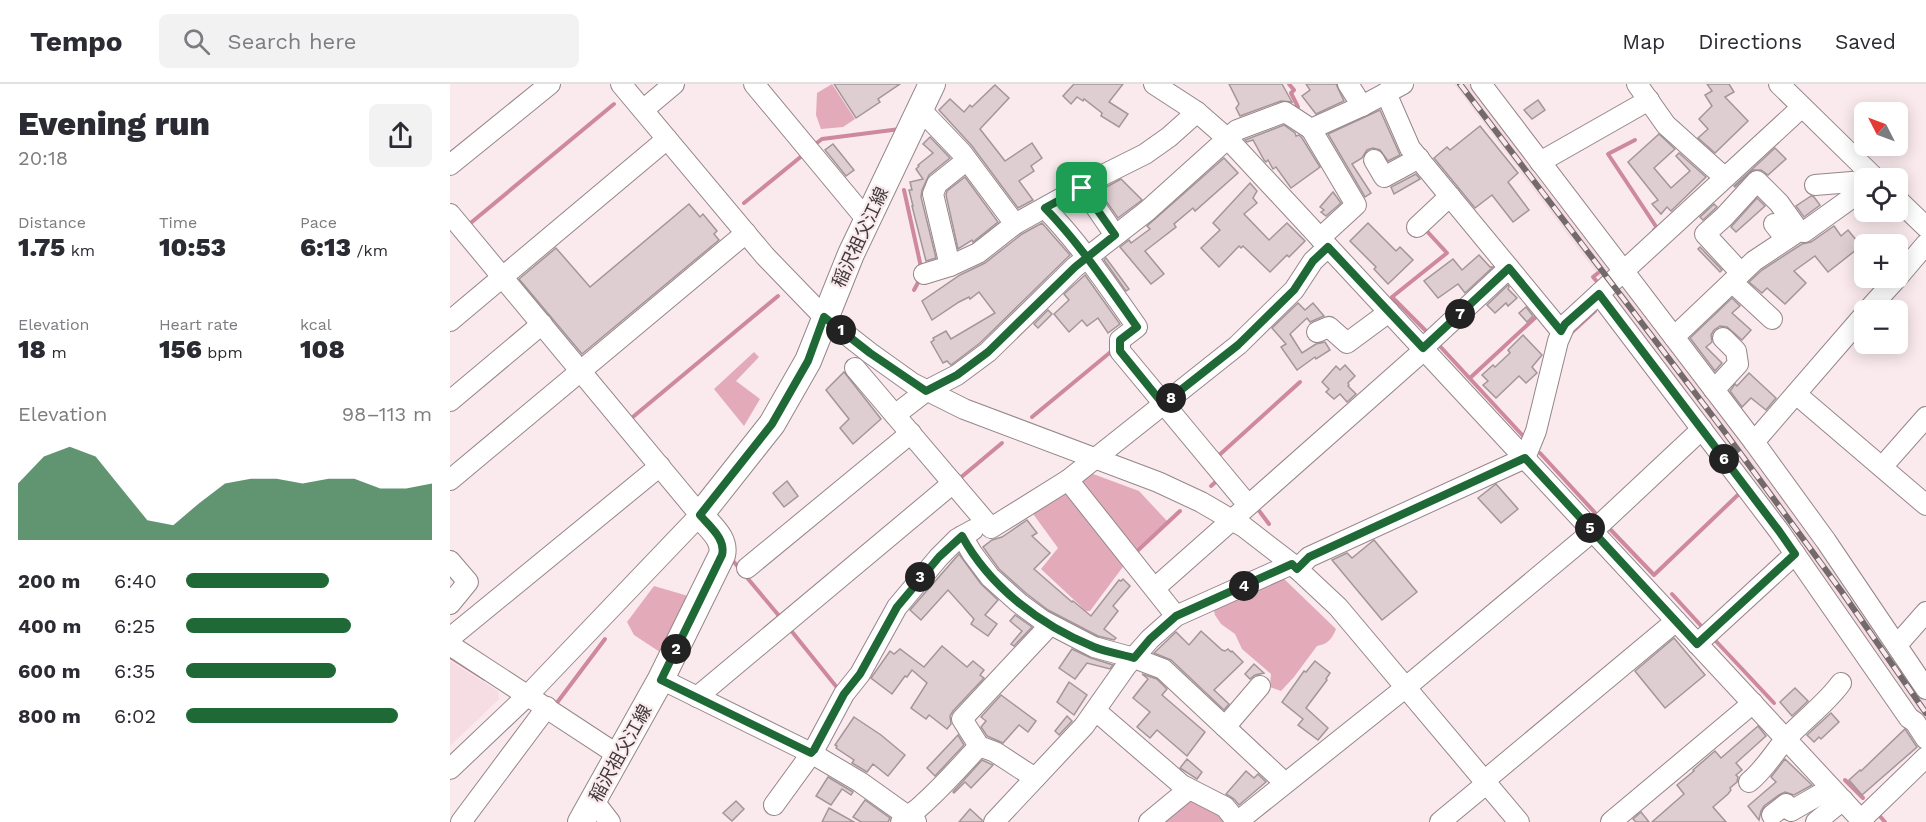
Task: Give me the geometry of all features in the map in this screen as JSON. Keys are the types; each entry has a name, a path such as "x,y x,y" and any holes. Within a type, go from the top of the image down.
{"main road":[{"name":"稲沢祖父江線","path":"587,811 661,680 722,555 724,547 722,541 700,515 772,424 808,361 824,317 867,220 932,84"}],"street":[{"path":"450,165 550,84"},
{"path":"621,84 746,234 794,287 824,317 870,353 926,391 999,423 1158,482 1201,502 1231,520 1295,566 1338,607 1519,822"},
{"path":"643,110 674,84"},
{"path":"754,84 867,220"},
{"path":"1348,84 1362,106"},
{"path":"1481,84 1754,442 1826,541 1926,689"},
{"path":"1637,84 1666,125 1723,178 1741,199"},
{"path":"1779,84 1865,168"},
{"path":"1160,86 1197,112 1228,139 1862,821 1926,757"},
{"path":"1311,129 1394,89 1410,148 1561,331"},
{"path":"1540,162 1649,100"},
{"path":"994,822 1096,711 1150,639 1176,616 1295,566 1309,557 1525,458 1536,431 1561,331 1565,324 1802,107"},
{"path":"920,109 967,160 1015,224"},
{"path":"924,274 950,266 978,253 1015,224 1145,154 1169,137 1197,112"},
{"path":"774,805 814,750 844,694 860,674 897,607 939,557 962,536 974,530 983,533 1068,480 1238,345 1294,290 1324,242 1356,205 1311,129 1285,112 1237,130 1147,211 1087,256 988,352 957,375 926,391 895,415"},
{"path":"450,321 667,139"},
{"path":"1374,160 1384,177 1419,158"},
{"path":"950,266 933,194 937,183 967,160"},
{"path":"1772,319 1737,278 1705,234 1757,181 1779,203 1786,232"},
{"path":"1815,185 1854,182"},
{"path":"1082,188 1115,235"},
{"path":"1417,227 1450,196"},
{"path":"1674,337 1786,232 1804,232 1854,196"},
{"path":"1045,208 1087,256 1137,327 1120,340 1120,351 1248,505"},
{"path":"1908,210 1926,227"},
{"path":"450,214 700,515 528,695 451,766"},
{"path":"450,480 746,234"},
{"path":"1908,264 1926,244"},
{"path":"1155,588 1424,349 1509,268"},
{"path":"1877,300 1887,288"},
{"path":"1599,294 1795,554 1926,739"},
{"path":"1317,332 1329,327 1347,343 1389,312"},
{"path":"450,401 542,324"},
{"path":"1754,442 1854,327"},
{"path":"1714,390 1738,364 1736,351 1723,338"},
{"path":"855,368 991,528"},
{"path":"1796,394 1926,504"},
{"path":"1882,467 1926,417"},
{"path":"1096,711 1188,789 1225,807 1237,822 1405,688 1593,531 1702,429"},
{"path":"747,568 911,433"},
{"path":"450,638 660,466"},
{"path":"1068,480 1176,616"},
{"path":"697,697 953,483"},
{"path":"962,536 972,554 990,577 1019,603 1050,624 1094,647 1163,669 1285,783"},
{"path":"1697,644 1795,554"},
{"path":"450,561 468,582 450,604"},
{"path":"1897,645 1926,612"},
{"path":"1440,822 1676,621"},
{"path":"1035,778 995,752 980,746 963,719 1050,624"},
{"path":"450,645 618,755"},
{"path":"661,680 811,753 860,782 908,820 980,746"},
{"path":"1749,782 1759,774 1786,739 1831,696 1841,683"},
{"path":"1225,727 1260,686"},
{"path":"1611,822 1753,704"},
{"path":"461,822 547,707"},
{"path":"1149,822 1188,789"},
{"path":"1772,815 1786,804 1791,811 1837,794"},
{"path":"1816,822 1837,794"},
{"path":"587,811 610,822"}],"shaded area":[{"path":"832,84 855,119 843,127 821,129 816,115 817,93"},
{"path":"1454,84 1472,84 1615,271 1604,283"},
{"path":"1621,281 1789,497 1926,697 1926,730 1609,292"},
{"path":"754,352 759,357 736,381 760,399 744,426 714,389"},
{"path":"1085,471 1139,491 1167,521 1132,553 1074,481"},
{"path":"1066,489 1128,560 1090,611 1086,611 1041,569 1058,548 1031,511"},
{"path":"1280,575 1336,629 1329,640 1317,646 1281,691 1270,687 1271,674 1242,649 1235,634 1221,624 1213,607"},
{"path":"654,586 695,598 666,656 634,635 627,622"},
{"path":"450,661 498,691 499,699 450,746"},
{"path":"1186,795 1223,813 1230,822 1153,822"}],"building":[{"path":"834,84 900,84 878,99 880,102 856,118"},
{"path":"1074,84 1123,84 1109,102 1128,114 1119,127 1101,116 1102,113 1084,99 1083,101 1077,97 1071,104 1063,96"},
{"path":"1229,84 1282,84 1292,102 1281,101 1240,116 1236,108 1239,104"},
{"path":"1306,84 1336,84 1344,101 1316,114 1302,96 1310,90"},
{"path":"1707,84 1729,84 1734,92 1725,97 1748,121 1715,153 1698,138 1708,129 1699,119 1712,106 1705,95 1712,91"},
{"path":"995,85 1009,98 980,129 1005,161 1032,143 1042,158 1031,166 1034,171 1019,181 1033,200 1018,208 972,146 939,110 950,99 964,112"},
{"path":"1538,100 1545,110 1532,119 1524,110"},
{"path":"1380,110 1400,155 1388,161 1380,150 1373,148 1367,150 1362,158 1352,164 1371,193 1365,197 1328,134"},
{"path":"1284,125 1296,136 1299,135 1302,138 1320,167 1291,188 1276,167 1273,169 1268,160 1266,162 1264,160 1253,140 1247,142 1245,140"},
{"path":"1480,126 1518,173 1508,182 1529,210 1513,222 1492,195 1475,208 1434,158 1447,147 1450,150"},
{"path":"1659,134 1675,149 1654,168 1671,188 1690,171 1676,156 1679,153 1706,177 1671,211 1667,207 1661,214 1652,204 1658,200 1628,162"},
{"path":"930,137 950,158 929,175 922,190 921,197 936,258 926,261 909,190 912,190 910,182 923,179 916,169 933,153 923,144"},
{"path":"833,144 854,170 846,176 825,150"},
{"path":"1775,148 1786,159 1768,175 1761,170 1753,170 1734,186"},
{"path":"1224,158 1238,173 1195,211 1193,208 1174,224 1176,227 1145,251 1164,274 1151,284 1120,247 1129,240 1131,243 1150,229 1147,226"},
{"path":"1416,174 1420,179 1394,194 1391,187"},
{"path":"965,177 998,222 973,242 972,240 958,249 946,195 947,191"},
{"path":"1121,179 1142,200 1118,218 1099,191"},
{"path":"1250,183 1257,191 1253,198 1257,203 1244,214 1269,240 1287,223 1305,241 1270,272 1243,246 1241,248 1239,246 1219,267 1201,248 1220,230 1213,223"},
{"path":"1333,192 1341,203 1326,216 1321,212 1324,210 1320,207"},
{"path":"1811,196 1820,205 1804,217 1796,206"},
{"path":"1757,198 1765,206 1736,232 1731,227"},
{"path":"689,204 700,217 703,214 717,231 714,234 719,240 582,354 519,279 556,248 590,287"},
{"path":"1714,204 1717,207 1703,220 1700,217"},
{"path":"1042,223 1070,255 980,343 951,365 947,361 943,363 931,342 933,338 946,331 951,339 995,313 979,292 932,320 922,301 960,275 985,263 1022,234"},
{"path":"1368,223 1396,251 1400,247 1413,260 1388,284 1374,269 1376,267 1350,241"},
{"path":"1834,226 1841,236 1848,230 1854,237 1854,252 1828,272 1815,256 1794,271 1806,283 1785,304 1767,288 1762,293 1749,282 1762,270 1802,244 1811,242"},
{"path":"1700,247 1722,270 1720,272 1698,249"},
{"path":"1479,255 1490,267 1493,267 1465,293 1458,284 1438,298 1424,281 1453,259 1462,270"},
{"path":"1106,258 1129,289 1126,291 1104,260"},
{"path":"1085,275 1120,324 1108,333 1098,318 1087,326 1082,320 1069,332 1054,314 1069,300 1064,294"},
{"path":"1508,285 1508,289 1517,298 1508,306 1506,303 1495,313 1487,305"},
{"path":"1732,298 1740,306 1732,313 1751,330 1742,340 1727,327 1720,326 1714,330 1711,335 1712,342 1706,347 1722,363 1715,371 1690,338"},
{"path":"1298,303 1305,310 1313,303 1324,316 1310,322 1307,318 1290,334 1302,353 1316,344 1325,342 1330,350 1297,370 1281,347 1286,344 1272,328"},
{"path":"1526,307 1533,316 1527,322 1519,313"},
{"path":"1048,310 1052,314 1038,328 1034,324"},
{"path":"1523,335 1542,355 1532,367 1537,373 1526,383 1519,376 1496,398 1483,385 1488,381 1482,375 1510,353 1508,350"},
{"path":"1345,365 1355,376 1348,386 1356,394 1347,402 1340,394 1334,399 1326,392 1329,389 1322,382 1336,366 1340,370"},
{"path":"844,372 881,419 853,444 840,428 849,419 826,390"},
{"path":"1749,373 1776,398 1766,410 1751,398 1742,407 1730,391"},
{"path":"787,481 798,496 784,507 773,493"},
{"path":"1496,484 1518,509 1501,523 1478,498"},
{"path":"1027,520 1037,533 1032,536 1050,553 1034,569 1091,616 1119,580 1123,579 1130,586 1113,606 1118,611 1104,629 1116,638 1114,640 1098,636 1048,610 999,569 983,547"},
{"path":"1374,540 1417,592 1382,620 1332,560 1347,553 1352,558"},
{"path":"959,554 981,584 998,600 985,615 997,624 988,636 971,624 974,619 948,590 921,620 910,610"},
{"path":"1015,615 1032,627 1014,646 1011,644 1022,631 1010,621"},
{"path":"1201,631 1222,650 1232,651 1243,662 1214,690 1229,704 1224,710 1171,660 1154,653 1176,632 1189,645"},
{"path":"1674,638 1705,675 1665,708 1635,671"},
{"path":"942,646 967,667 973,661 984,670 980,675 984,678 953,711 950,716 951,724 947,729 929,715 926,719 911,708 927,683 912,670 892,694 871,678 890,651 894,654 900,649 924,667"},
{"path":"1072,649 1113,665 1110,669 1087,663 1075,679 1059,668"},
{"path":"1315,661 1330,673 1306,708 1328,728 1318,740 1298,725 1303,719 1282,702 1304,671 1306,672"},
{"path":"1254,664 1264,673 1250,679 1245,674"},
{"path":"1142,674 1157,679 1167,689 1162,695 1205,732 1187,756 1157,730 1150,738 1137,727 1150,712 1133,698 1148,679"},
{"path":"1069,682 1087,695 1074,715 1057,702"},
{"path":"1795,688 1808,701 1792,716 1780,702"},
{"path":"1001,695 1036,721 1028,732 1019,725 1003,743 987,736 981,727 986,721 981,717"},
{"path":"1831,713 1839,722 1821,739 1819,737 1814,742 1807,735"},
{"path":"1067,716 1072,721 1059,735 1055,731"},
{"path":"854,717 905,755 888,776 873,764 867,772 852,763 854,760 836,748 835,745"},
{"path":"1758,726 1766,736 1736,763 1742,770 1736,775 1737,782 1730,788 1728,794 1713,807 1726,822 1652,822 1684,794 1677,785 1693,770 1715,751 1721,758"},
{"path":"1905,729 1917,747 1862,795 1849,780"},
{"path":"958,735 964,745 935,776 927,768"},
{"path":"1187,759 1202,772 1197,779 1180,768"},
{"path":"1785,759 1812,785 1794,795 1785,792 1779,795 1764,806 1759,820 1748,806 1776,782 1771,777"},
{"path":"982,760 993,765 971,788 965,782 954,793 953,792"},
{"path":"1246,771 1254,778 1258,774 1266,782 1239,805 1226,794"},
{"path":"828,777 853,792 851,795 842,789 831,805 816,796"},
{"path":"865,800 890,818 888,822 861,822 853,817"},
{"path":"736,801 744,809 732,821 723,813"},
{"path":"829,808 854,822 822,822"},
{"path":"970,809 982,820 982,822 959,822"},
{"path":"1641,812 1649,822 1636,822 1633,819"}],"waterway":[{"path":"1289,84 1294,90 1291,93 1298,107 1294,110"},
{"path":"467,226 614,104"},
{"path":"814,145 822,139 900,129"},
{"path":"1635,140 1608,154 1657,228 1654,230"},
{"path":"744,203 803,155"},
{"path":"904,190 921,267"},
{"path":"1424,228 1447,253 1392,297 1428,333"},
{"path":"1598,273 1593,277 1599,284"},
{"path":"914,290 921,277"},
{"path":"628,421 778,296"},
{"path":"1571,333 1595,311"},
{"path":"1470,378 1538,315 1539,317"},
{"path":"1437,343 1525,438"},
{"path":"1032,417 1113,350"},
{"path":"1216,458 1300,382"},
{"path":"959,479 1002,443"},
{"path":"1540,453 1598,516"},
{"path":"1211,486 1219,479"},
{"path":"1608,527 1654,575 1742,491"},
{"path":"1257,508 1269,524"},
{"path":"1135,553 1180,511"},
{"path":"734,562 739,568"},
{"path":"744,574 780,617"},
{"path":"1672,594 1704,629"},
{"path":"789,628 839,690"},
{"path":"1713,638 1774,703"},
{"path":"556,704 605,639"},
{"path":"450,657 485,679"},
{"path":"1845,780 1863,798"},
{"path":"1878,814 1885,822"}],"railway":[{"path":"1460,84 1724,431 1842,592 1926,713"}],"route":[{"path":"1082,188 1045,208 1087,256 1137,327 1120,340 1120,351 1163,404 1238,345 1294,290 1313,261 1328,247 1423,348 1509,268 1561,331 1565,324 1599,294 1795,554 1697,644 1525,458 1309,557 1297,569 1292,564 1176,616 1150,639 1134,658 1094,647 1042,620 990,577 972,554 962,536 939,557 897,607 860,674 844,694 811,753 661,680 724,547 722,541 700,515 772,424 808,361 824,317 870,353 926,391 957,375 988,352 1075,267 1087,256 1115,235 1082,188"}]}
